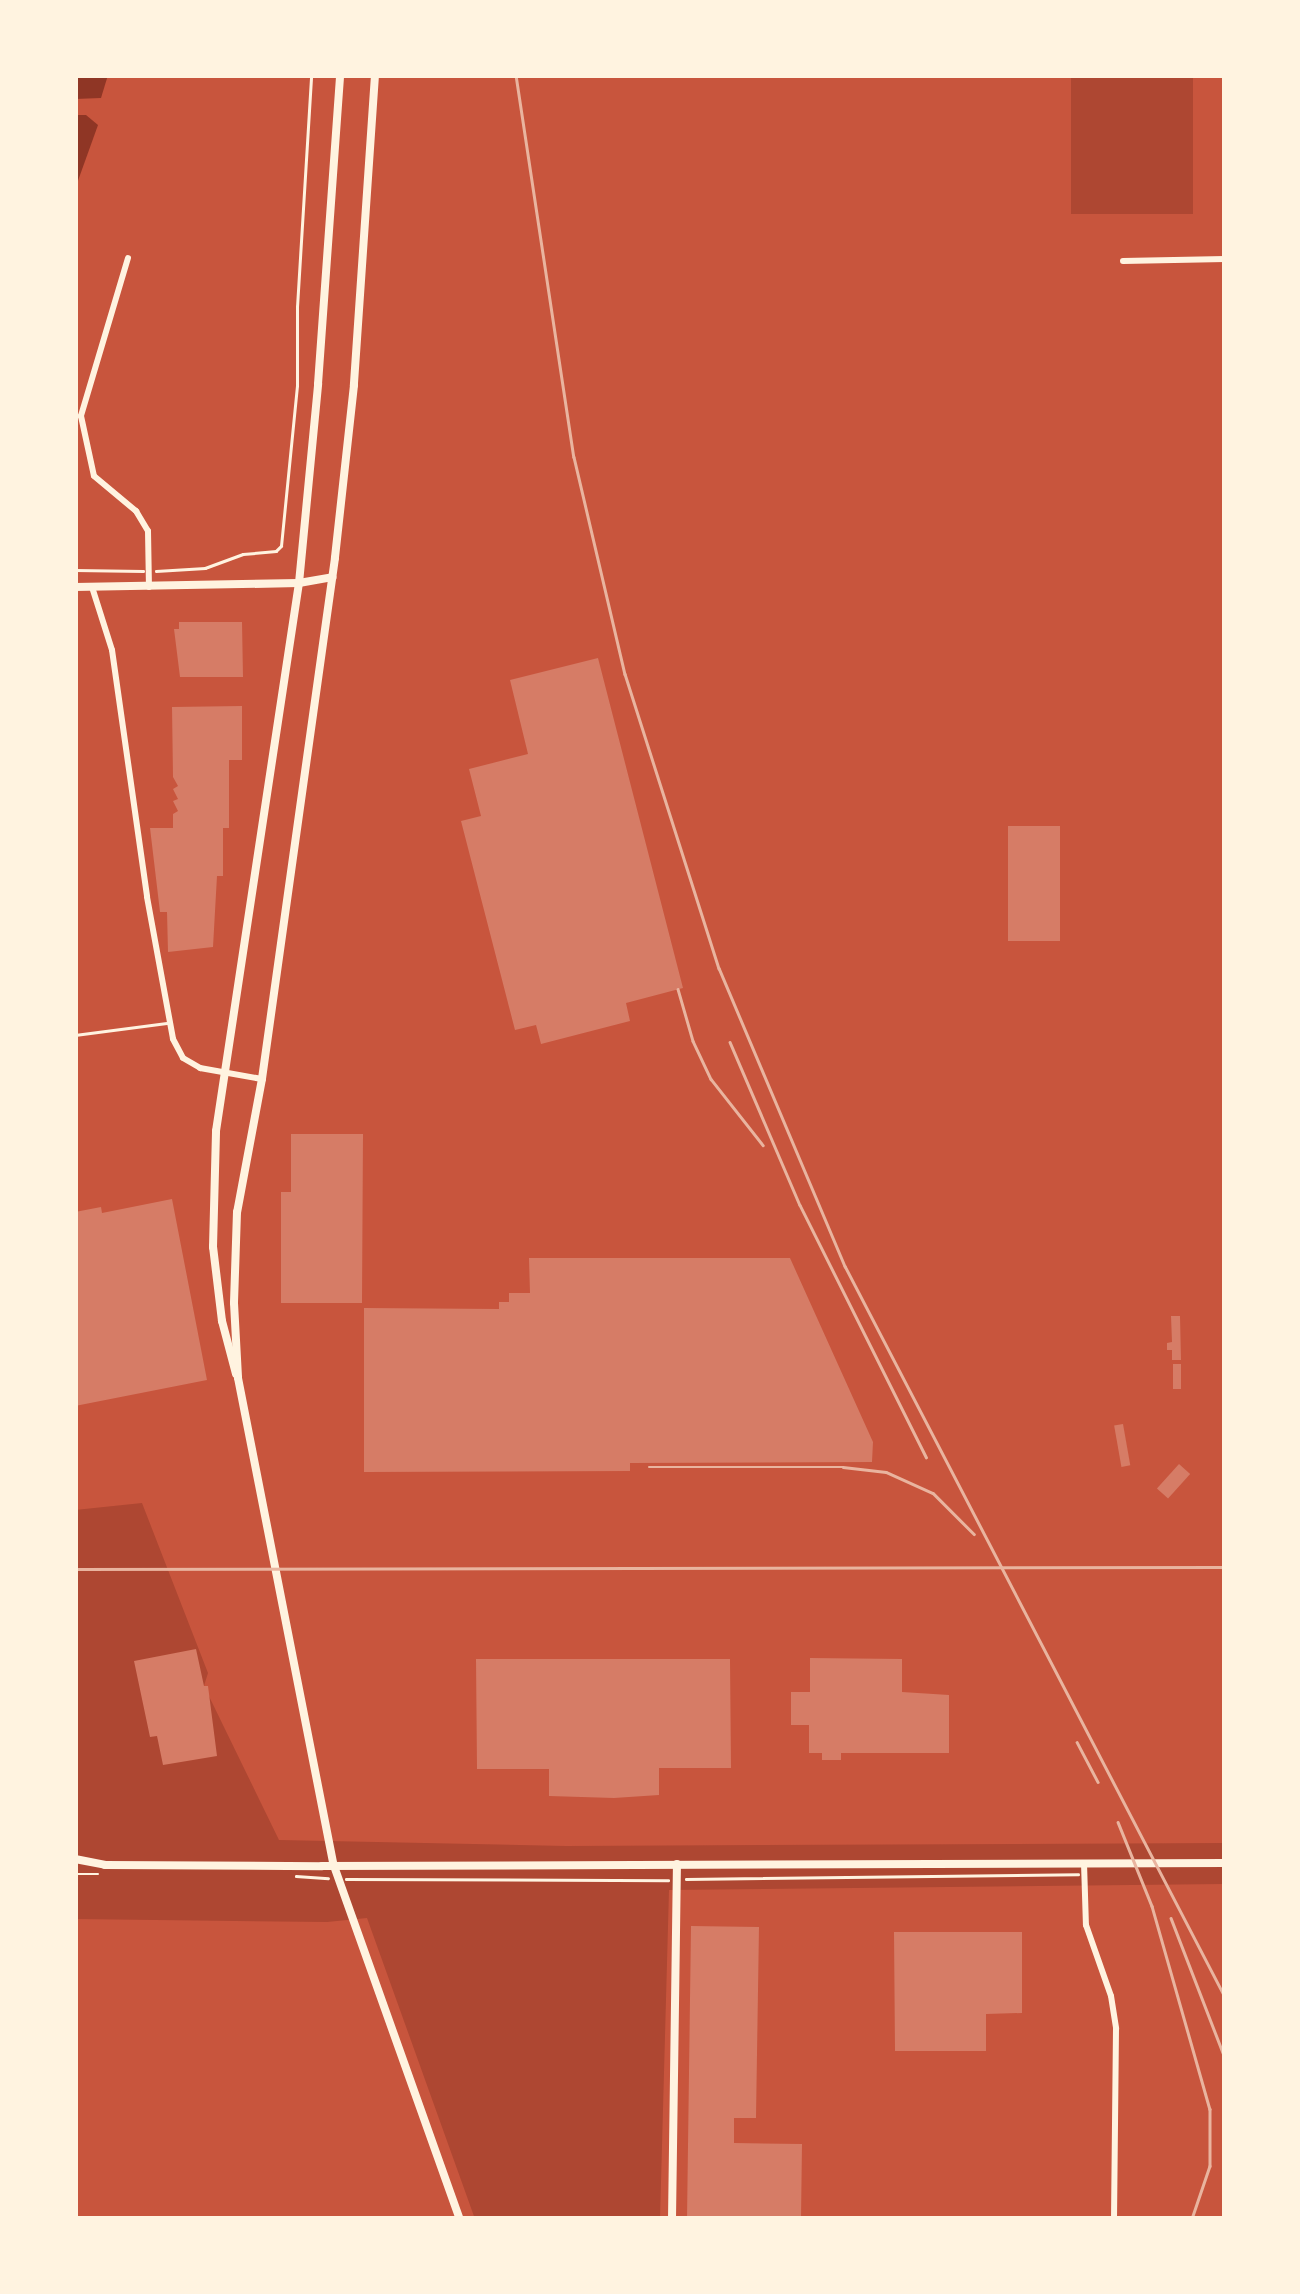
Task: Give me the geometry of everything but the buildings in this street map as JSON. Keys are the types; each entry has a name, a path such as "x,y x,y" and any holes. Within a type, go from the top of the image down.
{"street":[{"path":"238,1378 230,1360 213,1247 212,1184 224,1072 299,583 340,75"},
{"path":"375,75 354,385 332,576 262,1079 237,1212 233,1271 238,1378 334,1866 460,2219"},
{"path":"128,258 81,416 94,476 136,510 148,531 149,587"},
{"path":"1123,261 1225,259"},
{"path":"75,588 299,583 332,576"},
{"path":"92,587 112,650 170,1022 183,1058 200,1068 262,1079"},
{"path":"75,1858 106,1865 334,1866 1225,1863"},
{"path":"1084,1863 1086,1925 1111,1996 1116,2029 1114,2219"},
{"path":"672,2219 677,1864"}],"lane":[{"path":"75,1035 170,1022"}],"path":[{"path":"217,564 242,554 276,552 282,543 298,386 297,307 311,75"},
{"path":"691,1879 1070,1874"},
{"path":"310,1878 325,1878"},
{"path":"358,1880 663,1880"}],"shaded area":[{"path":"75,75 108,75 101,98 75,99"},
{"path":"1071,75 1193,75 1193,214 1071,214"},
{"path":"75,115 86,115 98,125 75,189"},
{"path":"142,1503 208,1673 204,1686 279,1840 566,1846 1225,1843 1225,1884 669,1890 660,2219 475,2219 367,1918 327,1922 75,1919 75,1510"}],"railway":[{"path":"516,75 574,457 625,674 719,968 845,1266 1225,1997"},
{"path":"678,989 693,1041 711,1079 763,1145"},
{"path":"730,1042 800,1205 926,1457"},
{"path":"649,1467 843,1467 886,1472 933,1493 974,1534"},
{"path":"75,1569 1225,1567"},
{"path":"1077,1742 1098,1782"},
{"path":"1118,1822 1152,1906 1210,2109 1210,2166 1192,2219"},
{"path":"1171,1918 1225,2058"}]}
